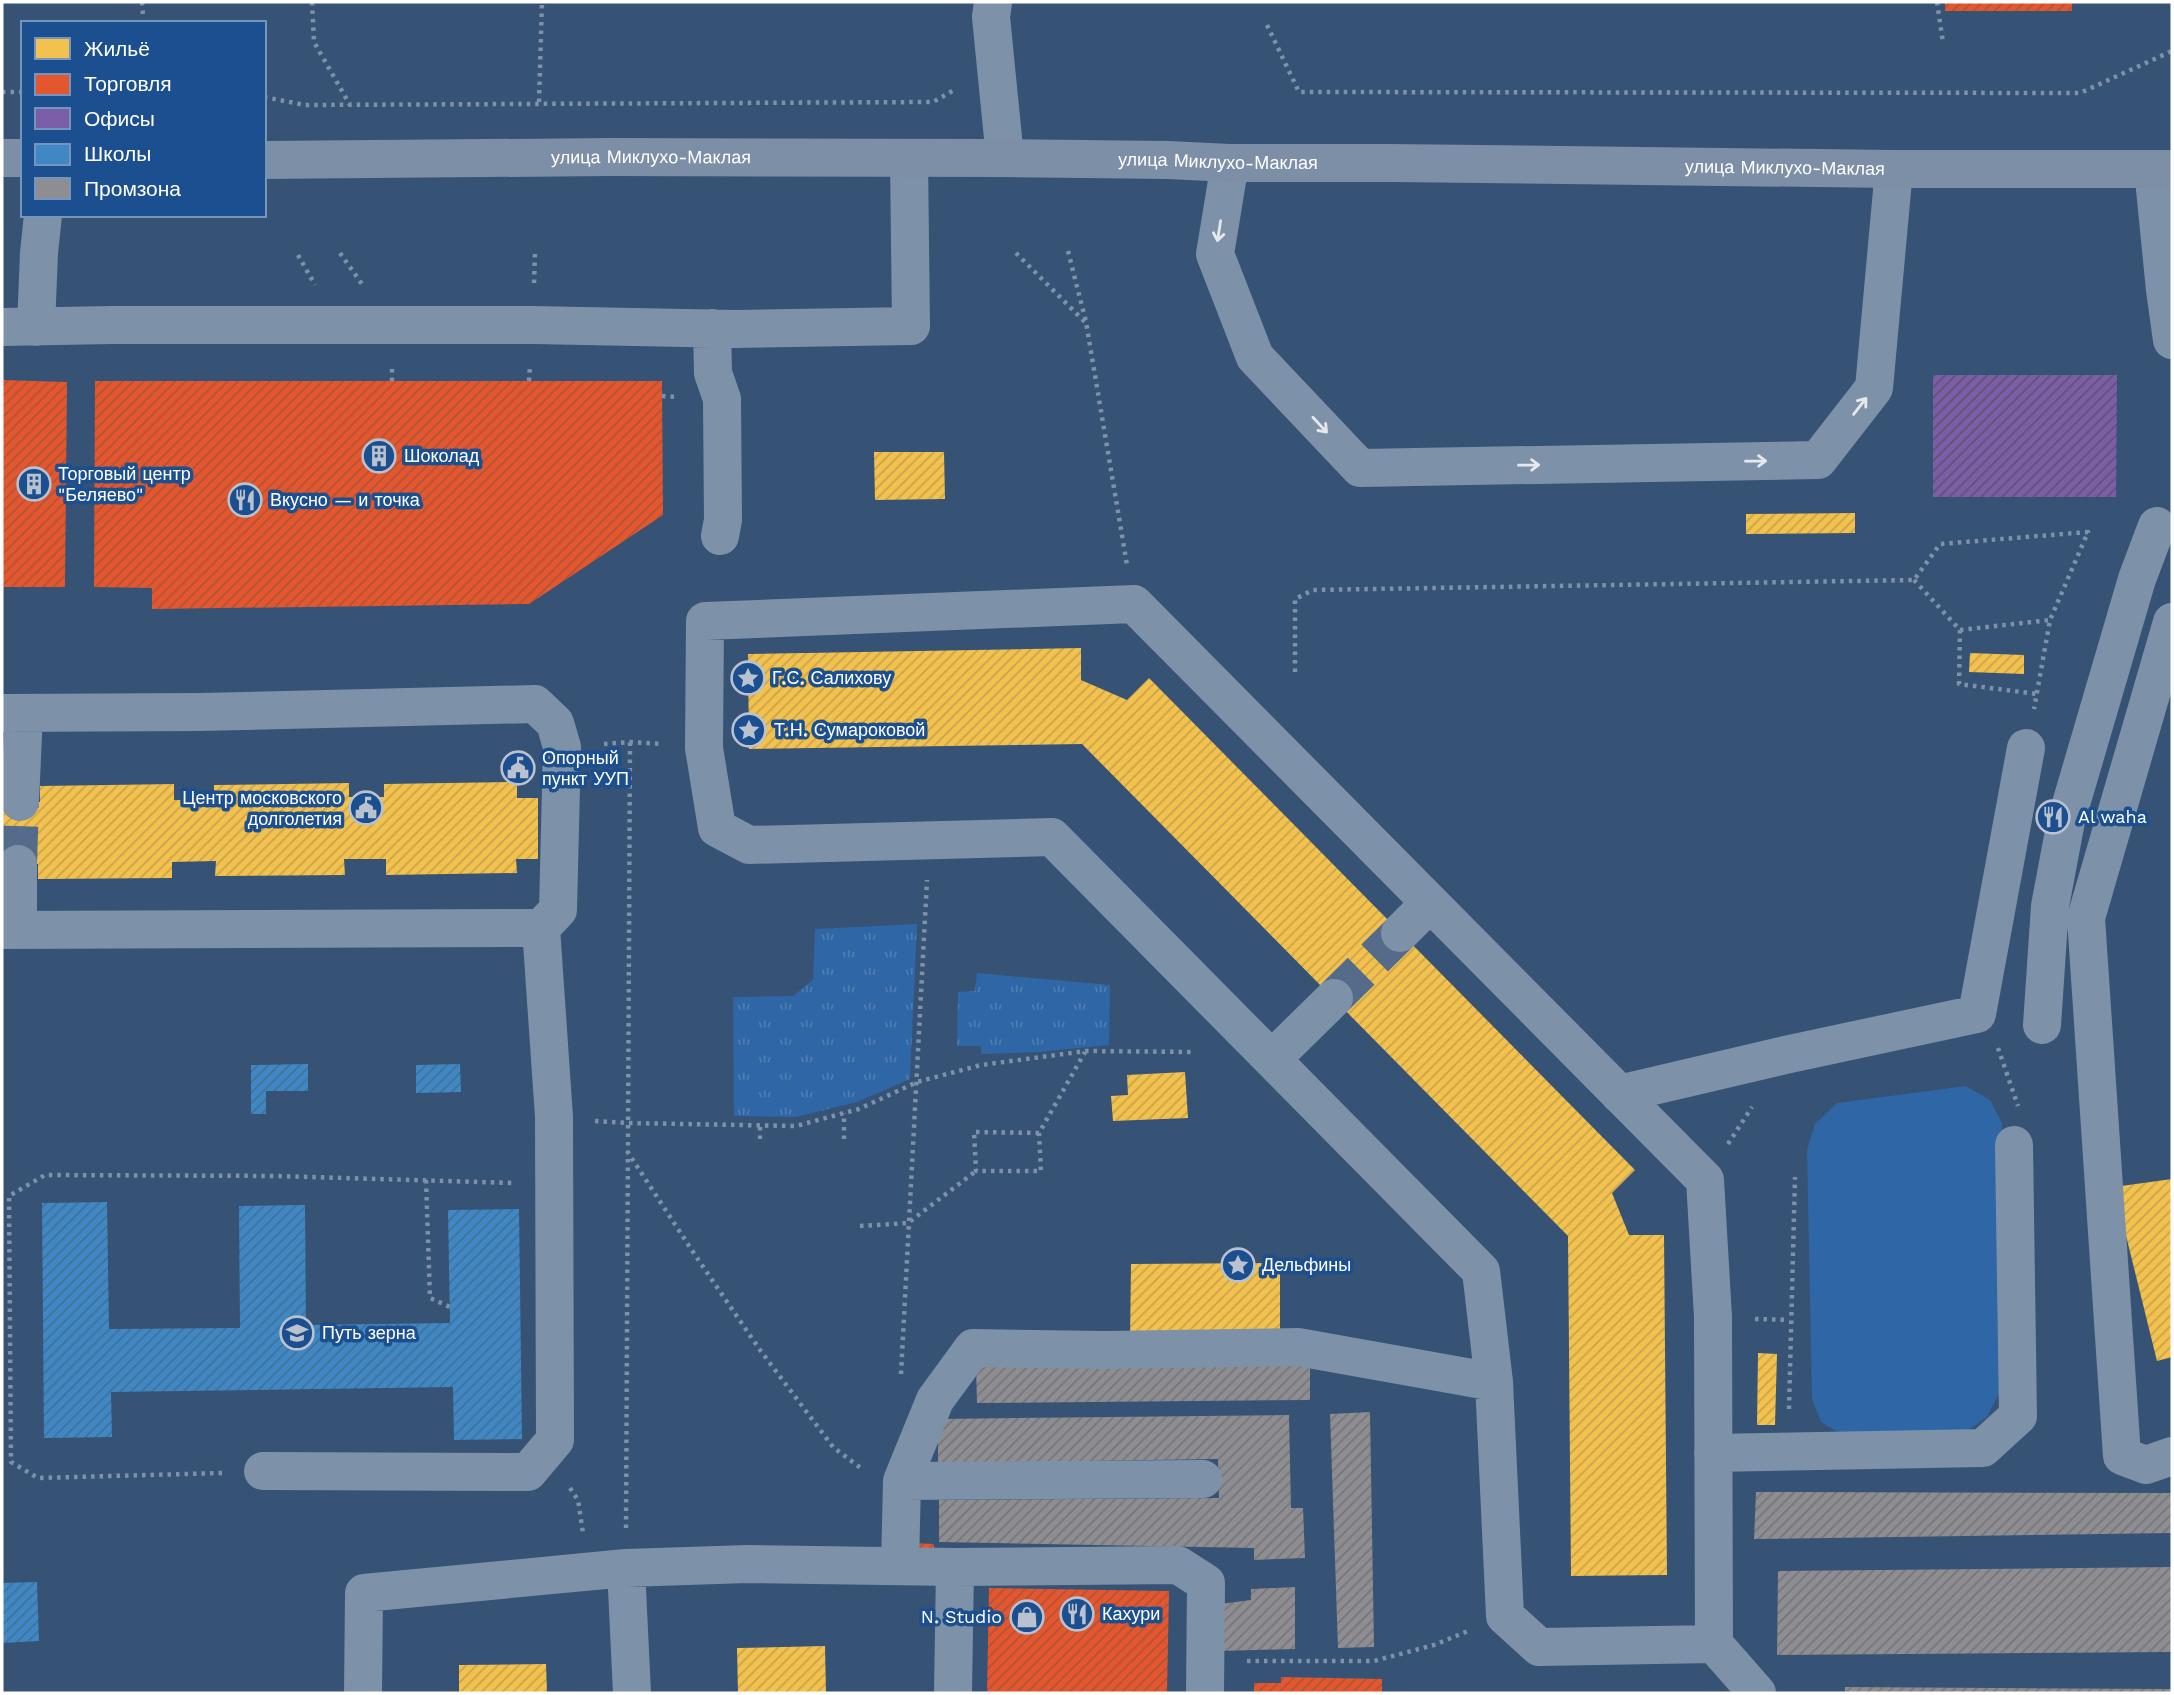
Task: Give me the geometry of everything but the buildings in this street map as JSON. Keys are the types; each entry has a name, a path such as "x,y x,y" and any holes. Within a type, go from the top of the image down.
{"main road":[{"path":"2,158 21,158"},
{"name":"улица Миклухо-Маклая","path":"266,160 1005,158 1230,163 2163,169"}],"lane":[{"path":"993,2 991,17 1005,158"},
{"path":"43,217 19,327 533,326 724,329 911,326 909,158"},
{"path":"1230,163 1215,254 1255,357 1360,468 1818,460 1874,388 1894,169"},
{"path":"2163,169 2165,290 2172,340"},
{"path":"720,537 723,520 722,400 713,373 724,329"},
{"path":"2042,1026 2050,906 2066,821 2137,579 2157,526"},
{"path":"1714,1644 1539,1647 1505,1616 1494,1382 1481,1271 1052,837 748,845 717,828 704,748 705,621 1134,604 1705,1180 1713,1317 1714,1644 1757,1693"},
{"path":"2172,622 2086,918 2122,1456 2146,1465 2172,1456"},
{"path":"18,864 10,930 541,928 558,910 562,747 555,723 535,704 13,713 20,802"},
{"path":"1619,1094 1978,1014 2026,748"},
{"path":"1400,933 1430,903"},
{"path":"262,1471 528,1472 555,1440 554,1118 541,928"},
{"path":"1272,1059 1334,998"},
{"path":"1713,1453 1983,1448 2018,1416 2018,1130"},
{"path":"900,1566 902,1481 935,1400 973,1348 1105,1350 1298,1347 1494,1382"},
{"path":"902,1481 1203,1479"},
{"path":"363,1693 363,1592 626,1568 748,1564 955,1567 1178,1565 1206,1583 1205,1677"},
{"path":"953,1693 955,1567"},
{"path":"626,1568 632,1693"}],"path":[{"path":"142,2 143,16"},
{"path":"312,2 314,42 351,104"},
{"path":"539,102 541,2"},
{"path":"1937,2 1943,43"},
{"path":"1267,25 1298,92 2080,93 2172,51"},
{"path":"266,97 304,105 933,102 960,87"},
{"path":"2,92 21,92"},
{"path":"1068,251 1086,322 1134,604"},
{"path":"1016,253 1086,322"},
{"path":"1295,672 1295,599 1314,590 1914,580 1961,630 1959,684 2037,694 2050,620 2088,532 1940,544 1914,580"},
{"path":"1961,630 2050,620"},
{"path":"626,1568 630,742"},
{"path":"901,1364 928,840"},
{"path":"1978,1014 2001,1053 2018,1130"},
{"path":"628,1123 796,1126 859,1109 917,1082 981,1065 1086,1051 1195,1052"},
{"path":"860,1226 908,1223 976,1171 1041,1171 1040,1133 1086,1051"},
{"path":"1705,1180 1785,1055"},
{"path":"844,1139 845,1113"},
{"path":"760,1125 760,1139"},
{"path":"976,1171 974,1132 1040,1133"},
{"path":"627,1151 760,1350 833,1447 868,1474 902,1481"},
{"path":"262,1471 38,1478 11,1462 9,1196 45,1175 277,1176 554,1183"},
{"path":"1788,1452 1789,1320 1795,1177"},
{"path":"426,1180 430,1298 450,1307"},
{"path":"1205,1677 1374,1661 1434,1645"}],"green space":[{"path":"917,924 910,1079 857,1102 796,1117 734,1116 733,997 793,996 813,980 815,929"},
{"path":"977,973 1110,985 1109,1045 981,1054 981,1046 957,1046 958,992 975,991"},
{"path":"1966,1086 1990,1100 2002,1123 2008,1308 2003,1386 1987,1417 1962,1434 1844,1436 1821,1422 1812,1399 1807,1150 1815,1124 1837,1103"}],"tunnel":[{"path":"18,864 20,802"},
{"path":"1334,998 1400,933"}],"place":[{"name":"Шоколад","path":"379,456"},
{"name":"Торговый центр \"Беляево\"","path":"34,484"},
{"name":"Вкусно — и точка","path":"245,500"},
{"name":"Г.С. Салихову","path":"748,678"},
{"name":"Т.Н. Сумароковой","path":"749,730"},
{"name":"Опорный пункт УУП","path":"518,768"},
{"name":"Центр московского долголетия","path":"366,808"},
{"name":"Al waha","path":"2053,817"},
{"name":"Дельфины","path":"1238,1265"},
{"name":"Путь зерна","path":"297,1333"},
{"name":"Кахури","path":"1077,1614"},
{"name":"N. Studio","path":"1027,1617"}]}
